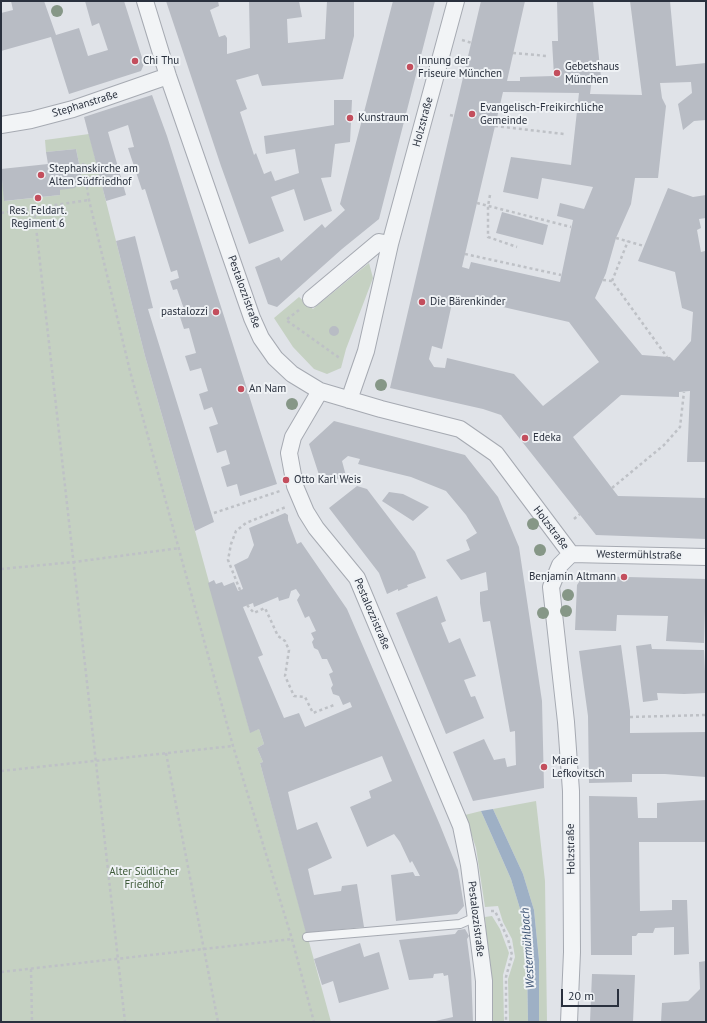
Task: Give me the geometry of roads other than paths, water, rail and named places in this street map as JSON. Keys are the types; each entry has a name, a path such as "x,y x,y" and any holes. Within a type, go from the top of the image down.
{"street":[{"name":"Pestalozzistraße","path":"145,1 168,76 250,313 261,338 275,358 292,374 320,391 293,437 289,453 295,486 301,501 316,528 357,578 461,826 469,865 484,982 484,1022"},
{"name":"Holzstraße","path":"456,1 390,244 366,351 349,400 460,429 496,454 571,554 560,565 551,587 566,722 571,791 572,952 568,1022"},
{"name":"Stephanstraße","path":"1,125 31,120 73,109 168,76"},
{"path":"311,299 379,242 390,244"},
{"path":"320,391 349,400"},
{"name":"Westermühlstraße","path":"571,554 706,557"}],"lane":[{"path":"306,937 460,924 476,917"}],"water":[{"name":"Westermühlbach","path":"493,809 523,874 534,910 539,960 539,1022 528,1022 527,961 521,912 511,879 481,811"}],"place":[{"name":"Chi Thu","path":"135,61"},
{"name":"Innung der Friseure München","path":"410,67"},
{"name":"Gebetshaus München","path":"557,73"},
{"name":"Evangelisch-Freikirchliche Gemeinde","path":"472,114"},
{"name":"Kunstraum","path":"350,118"},
{"name":"Stephanskirche am Alten Südfriedhof","path":"41,175"},
{"name":"Res. Feldart. Regiment 6","path":"38,198"},
{"name":"Die Bärenkinder","path":"422,302"},
{"name":"pastalozzi","path":"216,312"},
{"name":"An Nam","path":"241,389"},
{"name":"Edeka","path":"525,438"},
{"name":"Otto Karl Weis","path":"286,480"},
{"name":"Benjamin Altmann","path":"624,577"},
{"name":"Marie Lefkovitsch","path":"544,767"}],"park label":[{"name":"Alter Südlicher Friedhof","path":"144,878"}]}
